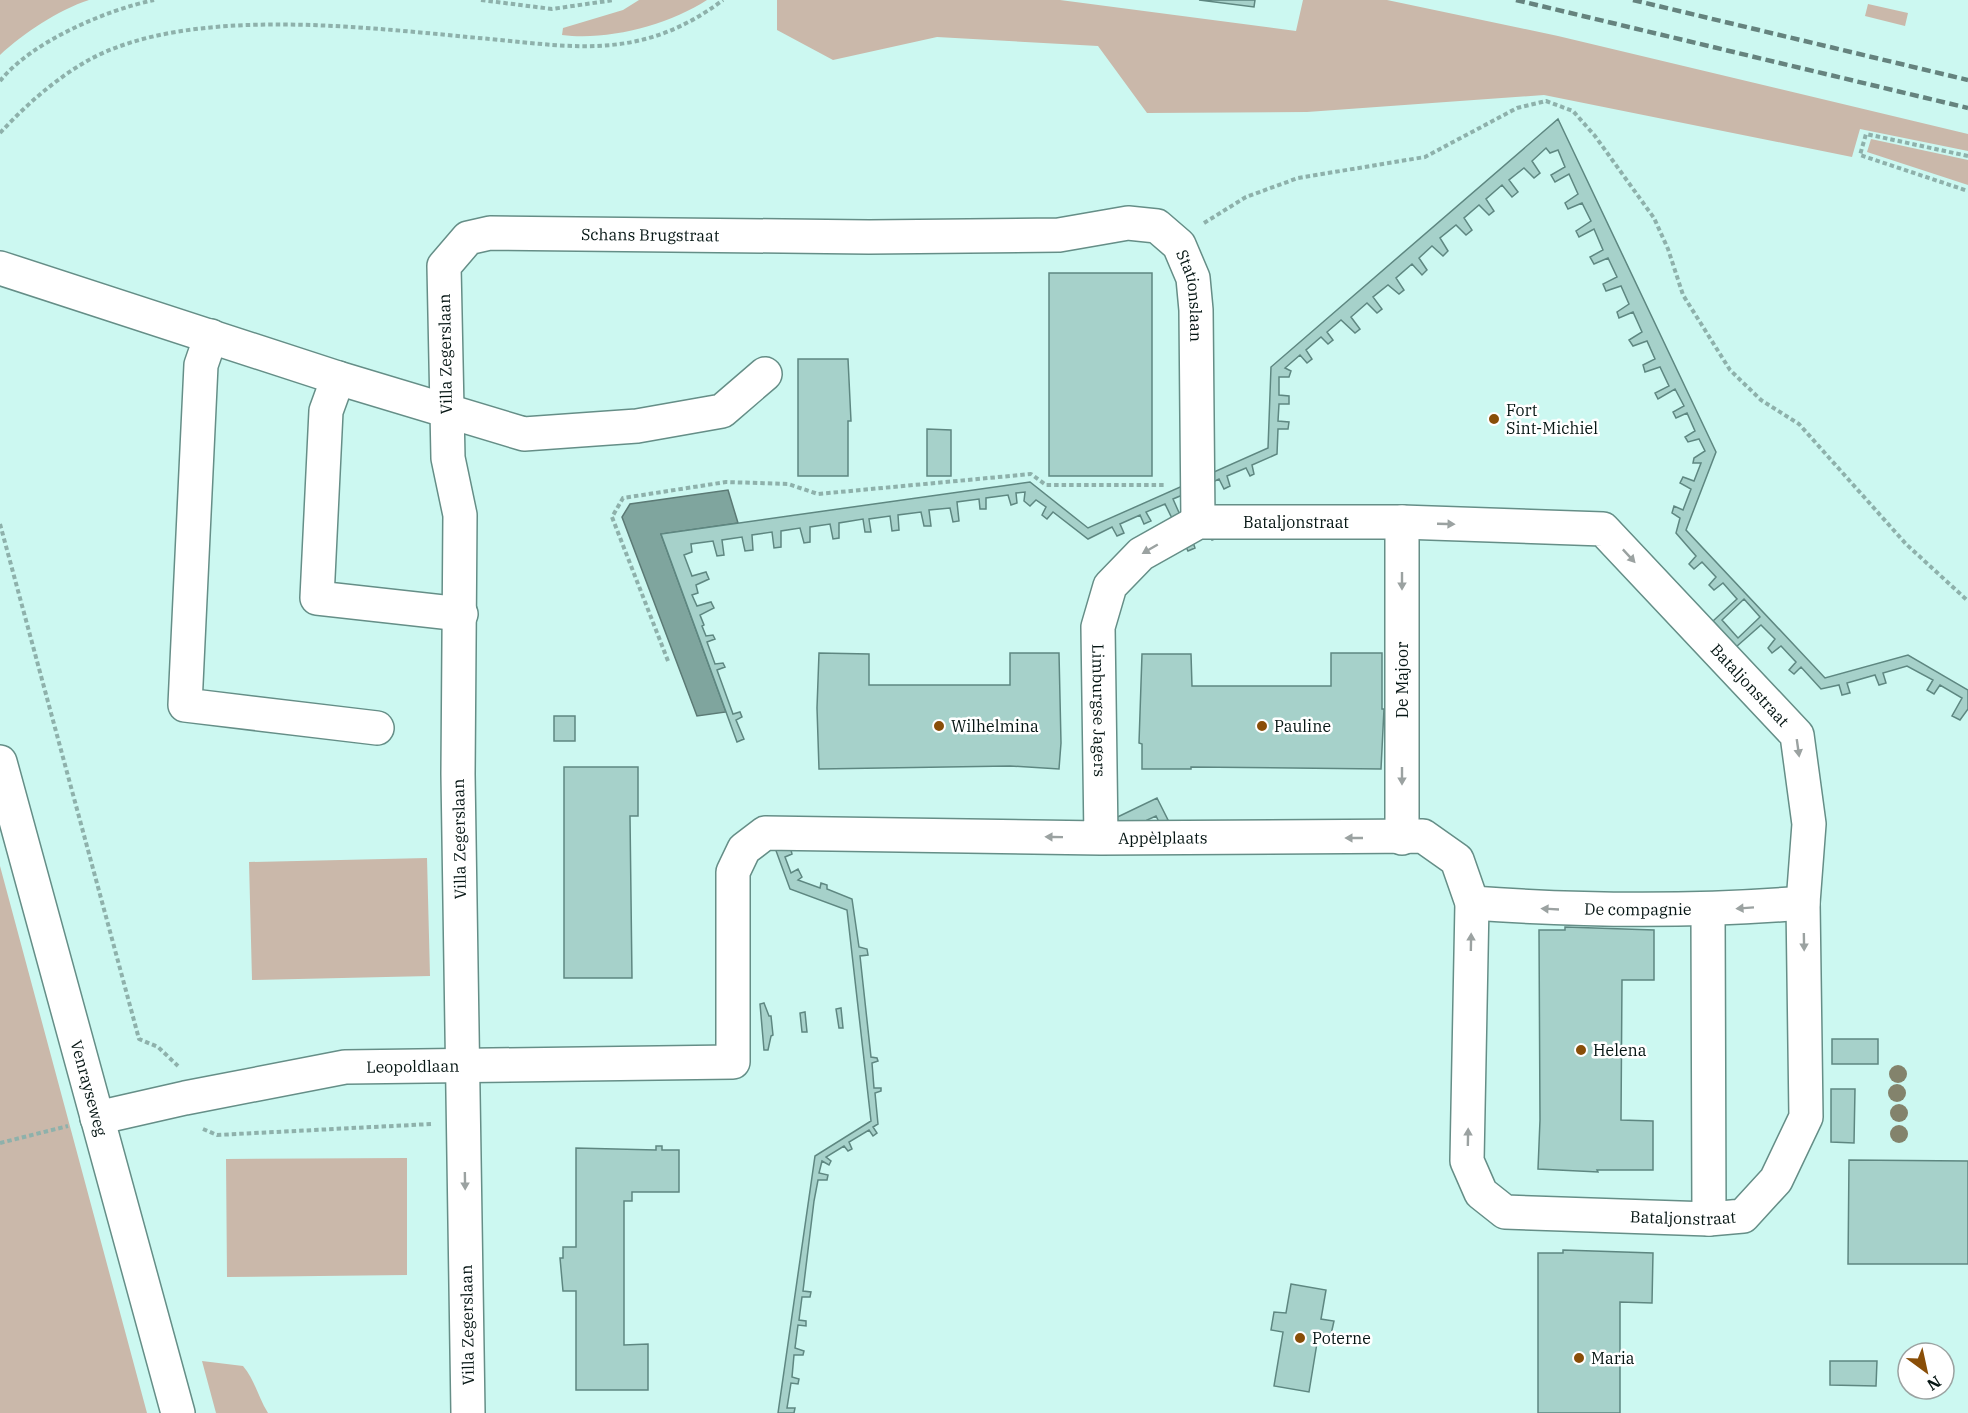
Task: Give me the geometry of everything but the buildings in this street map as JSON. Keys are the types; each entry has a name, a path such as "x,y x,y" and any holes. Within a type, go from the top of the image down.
{"street":[{"name":"Stationslaan","path":"869,237 1059,235 1128,223 1157,226 1179,245 1193,278 1196,310 1198,522"},
{"name":"Schans Brugstraat","path":"444,266 468,238 490,233 869,237"},
{"name":"Villa Zegerslaan","path":"444,266 447,458 460,515 458,774 468,1413"},
{"path":"0,268 338,378 524,434 637,426 722,411 765,374"},
{"path":"211,336 201,365 185,705 377,728"},
{"path":"338,378 326,411 317,598 461,614"},
{"name":"Bataljonstraat","path":"1110,586 1141,554 1198,522 1402,522 1603,529 1797,735 1809,824 1803,903 1806,1117 1776,1180 1743,1216 1709,1219 1505,1212 1481,1193"},
{"name":"De Majoor","path":"1402,522 1402,838"},
{"name":"Limburgse Jagers","path":"1101,838 1098,627 1110,586"},
{"name":"Venrayseweg","path":"0,762 178,1413"},
{"name":"Appèlplaats","path":"733,1062 734,872 744,849 765,833 1101,838 1402,838 1423,836 1457,860 1472,903 1467,1161 1481,1193"},
{"name":"De compagnie","path":"1472,903 1558,909 1708,910 1803,903"},
{"path":"1708,910 1709,1219"},
{"name":"Leopoldlaan","path":"97,1118 185,1098 345,1067 733,1062"}],"path":[{"path":"0,81 5,74 58,34 126,6 154,0"},
{"path":"481,0 552,9 614,0"},
{"path":"0,133 52,83 89,60 129,44 179,32 228,27 338,24 583,48 638,42 696,20 723,0"},
{"path":"1179,245 1211,217 1246,196 1298,178 1425,157 1517,108 1527,105 1546,101 1573,111 1595,136 1654,218 1668,249 1683,295 1730,370 1761,400 1799,424 1906,544 1968,601"},
{"path":"1968,156 1866,134 1860,155 1968,191"},
{"path":"668,661 612,517 623,498 726,482 788,484 818,494 1031,474 1046,484 1198,485"},
{"path":"0,524 139,1039 158,1047 178,1066 185,1098 195,1126 217,1135 465,1122"},
{"path":"0,1143 57,1129"}],"shaded area":[{"path":"0,0 89,0 42,23 0,55"},
{"path":"639,0 707,0 674,17 637,29 599,36 562,35 563,28 623,10"},
{"path":"777,0 1060,0 1296,31 1303,0 1387,0 1558,36 1968,134 1968,151 1860,129 1852,157 1544,95 1307,112 1147,113 1098,46 937,37 833,60 777,30"},
{"path":"1868,4 1908,13 1905,26 1865,16"},
{"path":"1871,139 1968,160 1968,185 1867,152"},
{"path":"427,858 430,976 252,980 249,862"},
{"path":"0,866 147,1413 0,1413"},
{"path":"407,1158 407,1275 227,1277 226,1159"},
{"path":"202,1361 243,1366 251,1377 268,1413 216,1413"}],"water":[{"path":"728,490 738,523 661,534 726,712 697,716 622,517 630,504"}],"railway":[{"path":"1516,0 1968,108"},
{"path":"1633,0 1968,80"}],"place":[{"name":"Fort Sint-Michiel","path":"1494,419"},
{"name":"Wilhelmina","path":"939,726"},
{"name":"Pauline","path":"1262,726"},
{"name":"Helena","path":"1581,1050"},
{"name":"Poterne","path":"1300,1338"},
{"name":"Maria","path":"1579,1358"}]}
